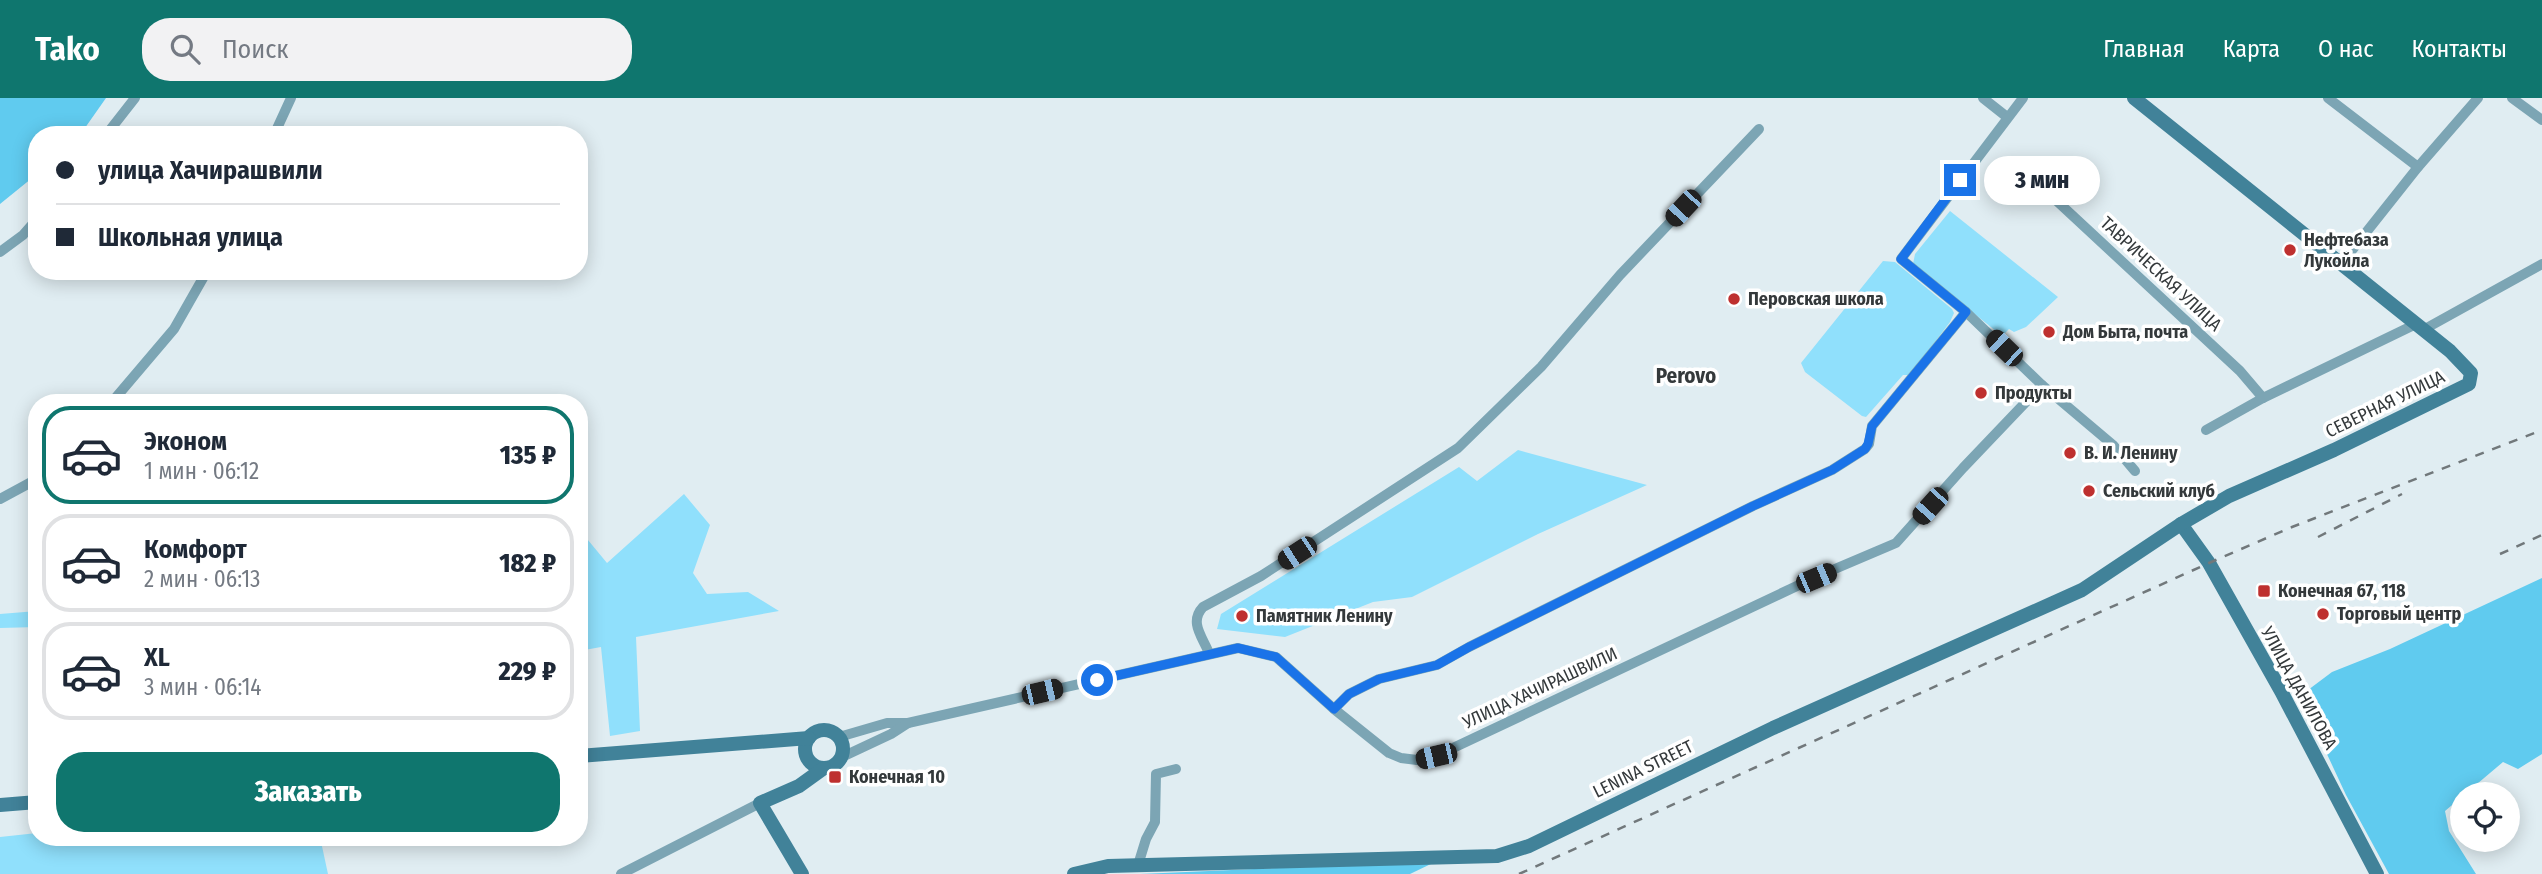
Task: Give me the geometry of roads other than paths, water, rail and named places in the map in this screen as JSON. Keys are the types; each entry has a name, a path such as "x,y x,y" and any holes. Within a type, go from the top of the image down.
{"street":[{"path":"113,126 135,98"},
{"path":"278,126 291,98"},
{"path":"1983,98 2007,117"},
{"path":"2023,98 1901,259 1966,312 2042,385 2113,445 2135,471"},
{"name":"СЕВЕРНАЯ УЛИЦА","path":"2134,98 2419,327 2468,367 2471,373 2469,384 2334,450 2230,496 2181,524"},
{"path":"2328,98 2418,167"},
{"path":"2340,264 2478,98"},
{"path":"2512,98 2542,120"},
{"path":"1209,653 1195,623 1196,615 1203,607 1261,576 1458,449 1541,367 1620,275 1759,129"},
{"name":"ТАВРИЧЕСКАЯ УЛИЦА","path":"2032,178 2240,371 2263,398"},
{"path":"0,252 28,229"},
{"path":"2206,430 2263,398 2419,327 2542,264"},
{"path":"119,394 174,329 202,280"},
{"path":"1334,709 1349,694 1379,679 1437,665 1753,506 1832,470 1865,449 1872,426 1966,312"},
{"name":"УЛИЦА ХАЧИРАШВИЛИ","path":"839,737 887,723 908,723 1238,648 1276,657 1334,709 1389,752 1401,758 1417,760 1436,756 1896,543 2042,385"},
{"path":"0,499 28,484"},
{"name":"LENINA STREET","path":"1074,874 1108,866 1497,856 1529,846 1773,728 2082,590 2181,524"},
{"name":"УЛИЦА ДАНИЛОВА","path":"2181,524 2210,566 2281,691 2377,874"},
{"path":"621,874 791,789 824,768 834,766 842,757 908,723"},
{"path":"791,789 807,748 822,730 839,737 843,744 842,757"},
{"path":"588,755 785,741 807,748 816,766 824,768"},
{"path":"1138,865 1146,839 1155,822 1156,774 1176,769"},
{"path":"0,805 28,803"},
{"path":"761,803 802,874"}],"railway":[{"path":"1519,874 2209,563 2292,527 2542,430"},
{"path":"2318,537 2402,494"},
{"path":"2500,554 2542,535"}],"place":[{"name":"Нефтебаза Лукойла","path":"2290,250"},
{"name":"Перовская школа","path":"1734,299"},
{"name":"Дом Быта, почта","path":"2049,332"},
{"name":"Продукты","path":"1981,393"},
{"name":"В. И. Ленину","path":"2070,453"},
{"name":"Сельский клуб","path":"2089,491"},
{"name":"Конечная 67, 118","path":"2264,591"},
{"name":"Торговый центр","path":"2323,614"},
{"name":"Памятник Ленину","path":"1242,616"},
{"name":"Конечная 10","path":"835,777"}],"district":[{"name":"Perovo","path":"1686,376"}]}
